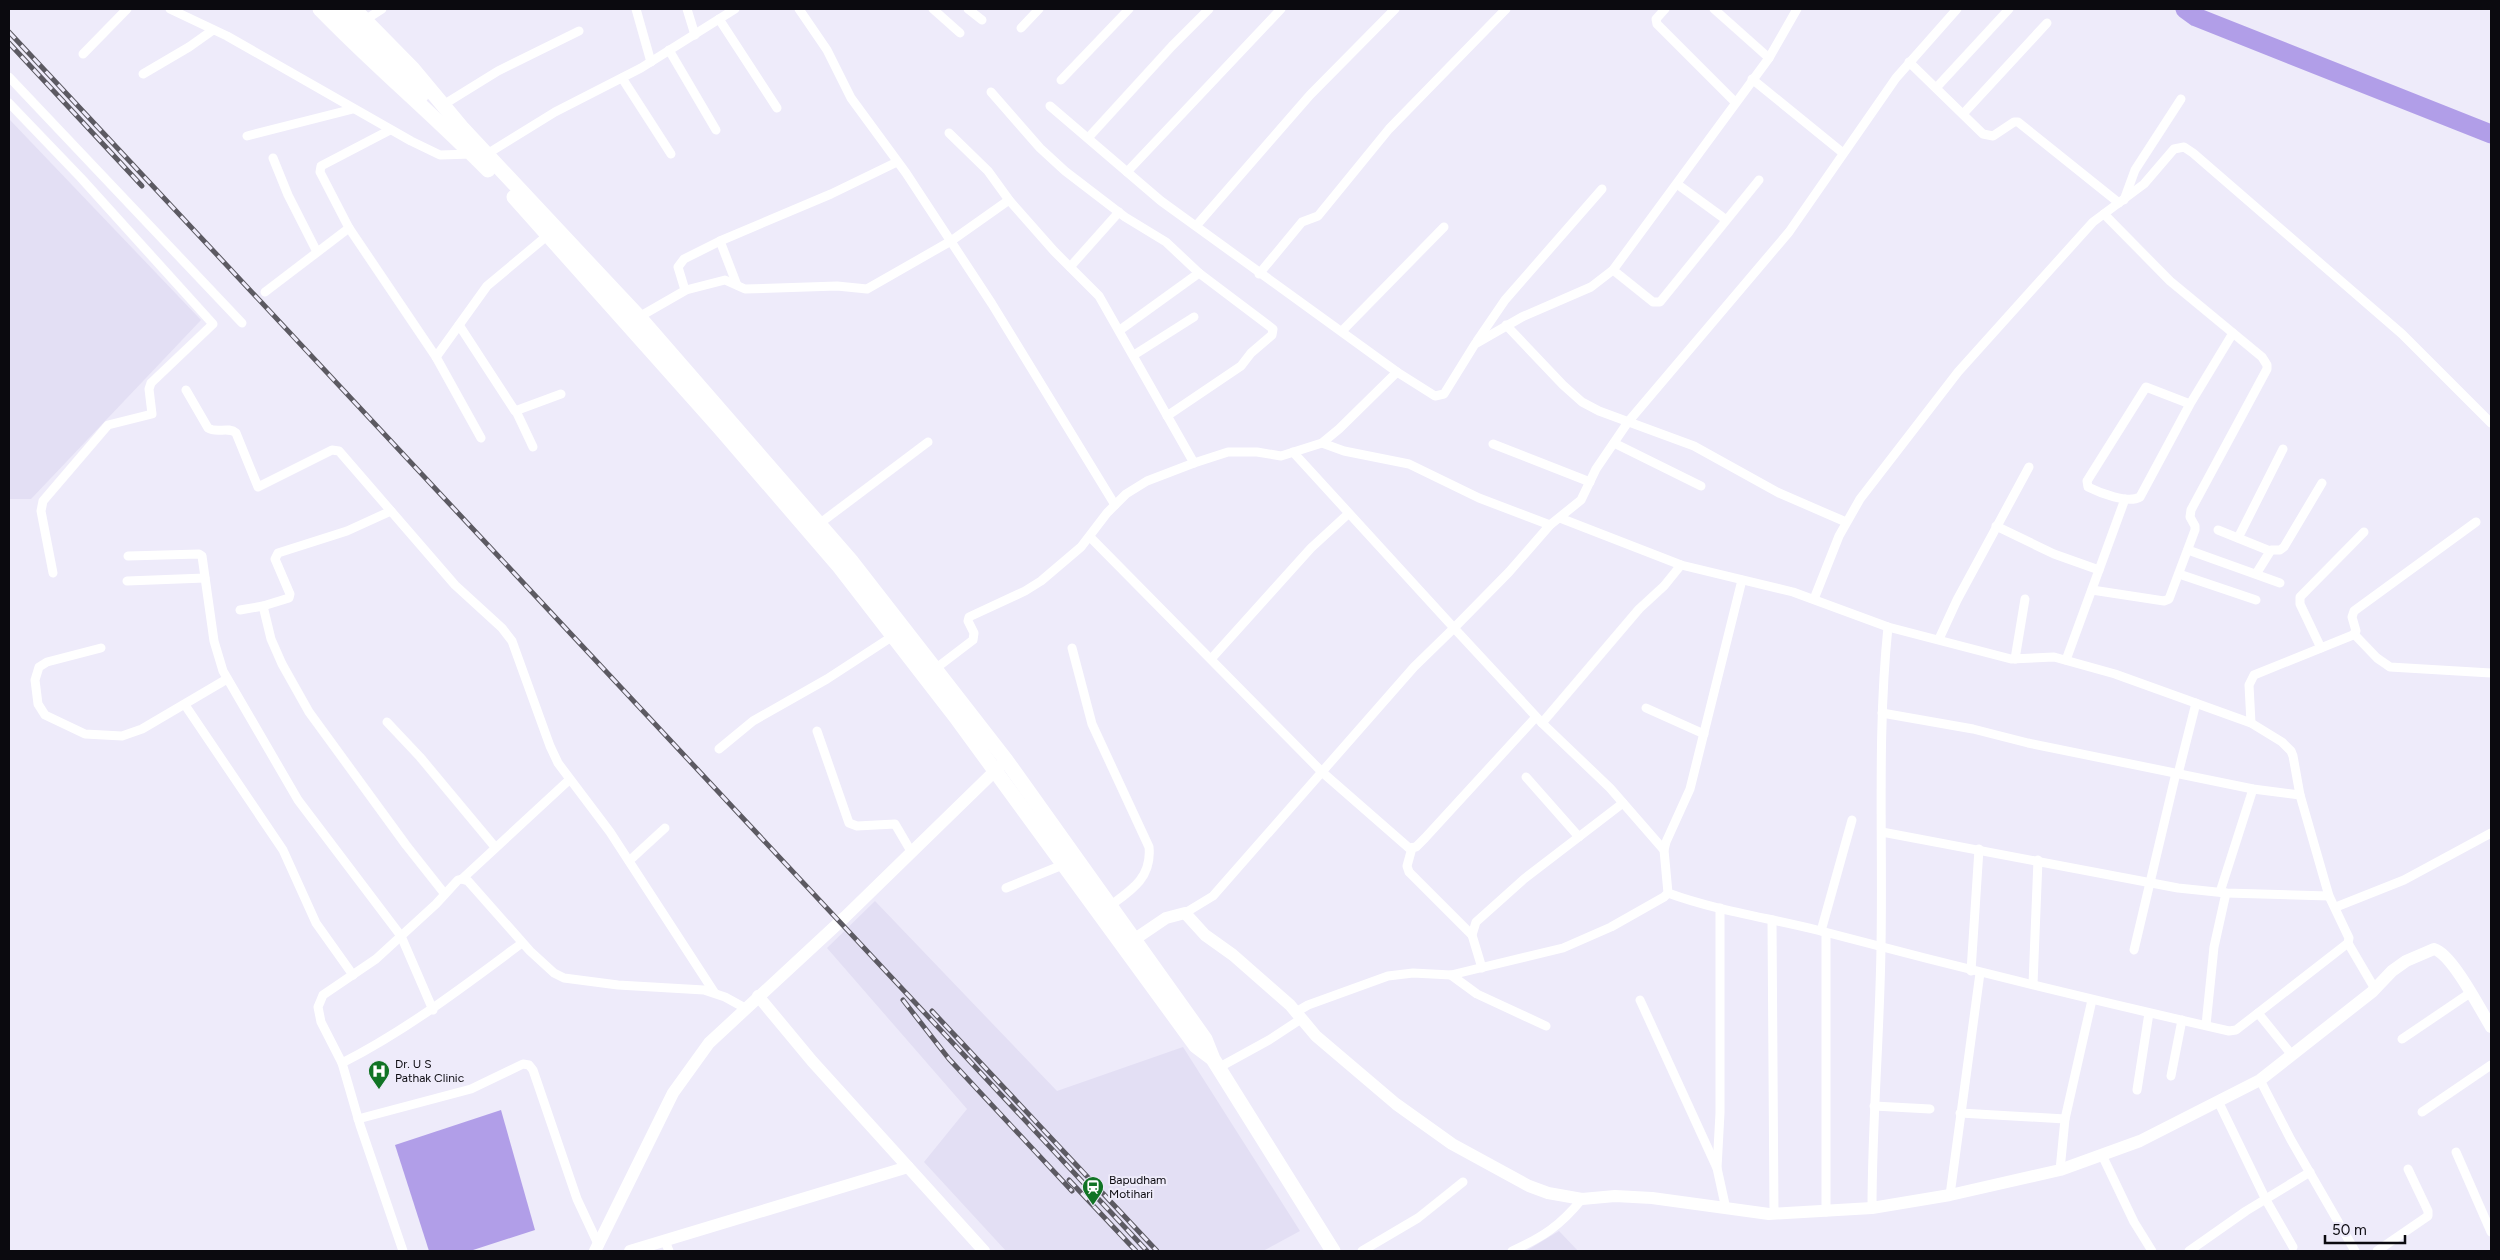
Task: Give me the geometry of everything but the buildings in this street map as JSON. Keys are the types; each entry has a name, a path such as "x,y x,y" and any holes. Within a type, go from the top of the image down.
{"main road":[{"path":"320,9 399,87 480,154 639,318 852,562 1006,760 1205,1039 1216,1064 1333,1251"},
{"path":"336,9 419,92 439,101"},
{"path":"354,9 412,69 548,235 838,565 958,720 994,772 1065,864 1196,1046 1216,1064"},
{"path":"419,92 425,109"}],"street":[{"path":"83,54 127,9"},
{"path":"170,9 213,30 390,130 440,154 480,154 651,62 735,9"},
{"path":"365,20 382,9"},
{"path":"636,9 651,62"},
{"path":"687,9 695,35"},
{"path":"799,9 827,50 851,98 951,241 1115,505"},
{"path":"933,9 960,33"},
{"path":"968,9 982,20"},
{"path":"1021,28 1039,9"},
{"path":"1061,80 1129,9"},
{"path":"1088,138 1172,46 1209,9"},
{"path":"1127,172 1281,9"},
{"path":"1196,226 1310,95 1395,9"},
{"path":"1259,274 1302,222 1316,218 1389,129 1506,9"},
{"path":"1665,9 1656,19 1657,24 1735,102"},
{"path":"1714,9 1768,58"},
{"path":"1475,344 1506,325 1590,287 1613,270 1768,58 1797,9"},
{"path":"1135,939 1166,918 1185,913 1214,896 1414,667 1509,572 1550,525 1581,500 1590,482 1628,422 1789,232 1909,62 1956,9"},
{"path":"1936,88 2009,9"},
{"path":"719,19 777,108"},
{"path":"1963,114 2047,23"},
{"path":"142,74 189,47 213,30"},
{"path":"439,101 578,31"},
{"path":"670,50 716,130"},
{"path":"1909,62 1984,134 1990,136 2014,122 2020,123 2121,202"},
{"path":"9,77 242,323"},
{"path":"622,78 671,154"},
{"path":"1752,79 1843,153"},
{"path":"991,92 1055,162 1119,212 1166,242 1199,273 1274,332 1241,366 1167,416"},
{"path":"2121,202 2135,170 2181,99"},
{"path":"9,103 81,178 213,324 151,383 149,388 152,414 108,425 43,501 41,511 53,572"},
{"path":"1050,106 1161,201 1259,274 1435,396 1444,394 1505,300 1602,189"},
{"path":"247,136 353,109"},
{"path":"390,130 320,168 335,204 349,228 436,357 481,438"},
{"path":"949,133 988,171 1009,200 1070,267 1092,287 1120,330 1194,462"},
{"path":"1814,599 1846,522 1876,478 1958,372 2086,230 2144,184 2174,149 2180,147 2188,150 2402,334 2491,423"},
{"path":"273,158 288,195 317,252"},
{"path":"685,290 678,267 679,263 720,241 831,194 897,162"},
{"path":"1613,270 1652,302 1658,303 1759,180"},
{"path":"1677,184 1726,219"},
{"path":"639,318 685,290 725,280 752,289 837,286 867,289 951,241 1009,200"},
{"path":"1070,267 1119,212"},
{"path":"2092,590 2166,601 2170,597 2196,528 2190,517 2192,510 2267,369 2267,365 2262,357 2158,270 2104,214"},
{"path":"1342,330 1444,227"},
{"path":"265,292 349,228"},
{"path":"436,357 487,286 548,235"},
{"path":"720,241 736,285"},
{"path":"1120,330 1199,273"},
{"path":"1134,355 1194,317"},
{"path":"459,325 513,410 516,411 533,447"},
{"path":"1506,325 1574,396 1599,411 1694,446 1780,492 1846,522"},
{"path":"2190,404 2146,387 2086,483 2089,488 2125,499 2137,499 2142,494 2190,404 2234,334"},
{"path":"936,669 973,640 974,633 968,621 969,616 1024,591 1041,581 1090,537 1106,513 1126,494 1147,481 1194,462 1228,452 1257,452 1281,456 1322,443 1398,372"},
{"path":"186,390 208,428 214,430 230,429 236,433 256,486 261,487 332,450 337,450 455,585 502,628 512,642 550,746 569,780 601,820 714,992"},
{"path":"516,411 562,394"},
{"path":"819,524 928,442"},
{"path":"1322,443 1344,451 1409,464 1479,498 1550,525"},
{"path":"1614,443 1701,486"},
{"path":"1493,444 1590,482"},
{"path":"2238,538 2284,449"},
{"path":"1293,452 1539,720 1624,802 1664,850"},
{"path":"1939,639 1996,526 2029,466"},
{"path":"2218,530 2270,551 2284,547 2322,483"},
{"path":"2066,660 2125,499"},
{"path":"240,610 263,606 290,597 275,559 278,553 347,531 391,511"},
{"path":"1211,659 1311,548 1348,514"},
{"path":"1560,518 1680,565 1814,599 1888,627 2016,659 2044,657 2066,660 2251,723 2275,737 2291,751 2300,795 2329,896 2348,934 2348,943 2375,989"},
{"path":"2354,634 2356,630 2352,617 2354,611 2476,522"},
{"path":"1996,526 2054,554 2099,570"},
{"path":"2321,648 2300,604 2300,597 2364,532"},
{"path":"1090,537 1322,772 1407,846 1412,848"},
{"path":"2188,550 2280,583"},
{"path":"2256,574 2270,551"},
{"path":"128,556 199,554 203,557 214,641 227,680 298,800 401,936 433,1010"},
{"path":"1472,935 1409,872 1407,866 1412,848 1425,838 1539,720 1639,610 1664,586 1680,565"},
{"path":"2179,574 2256,600"},
{"path":"127,581 205,578"},
{"path":"1668,893 1664,850 1668,835 1688,796 1742,580"},
{"path":"2016,659 2025,599"},
{"path":"263,606 271,639 282,664 309,712 406,845 444,893"},
{"path":"1872,1208 1874,1106 1881,947 1882,713 1888,627"},
{"path":"2251,723 2249,685 2257,673 2354,634"},
{"path":"2354,634 2377,658 2390,667 2491,673"},
{"path":"719,749 753,720 827,679 893,636"},
{"path":"101,648 47,662 39,668 35,680 38,704 45,715 86,734 122,736 142,729 227,680"},
{"path":"1072,648 1092,724 1149,847 1148,859 1140,882 1134,889 1111,905"},
{"path":"2134,950 2149,882 2196,703"},
{"path":"185,705 283,850 326,941 353,975"},
{"path":"1646,708 1704,734"},
{"path":"1882,713 1964,727 2253,790 2300,795"},
{"path":"387,722 420,756 495,847"},
{"path":"817,731 849,823 857,826 895,824 912,853"},
{"path":"597,1248 673,1093 709,1043 912,853 1006,760"},
{"path":"1526,777 1579,837"},
{"path":"404,1251 358,1118 342,1063 321,1022 318,1007 323,995 353,975 401,936 436,904 455,882 462,879 569,780"},
{"path":"2206,1025 2214,947 2223,892 2253,790"},
{"path":"1482,968 1472,935 1473,926 1476,922 1499,900 1624,802"},
{"path":"1826,1212 1823,932 1852,820"},
{"path":"629,861 665,828"},
{"path":"1882,832 2149,882 2223,892 2329,896"},
{"path":"2336,907 2404,880 2491,833"},
{"path":"1950,1195 1975,972 1978,849"},
{"path":"2033,984 2038,860"},
{"path":"1006,888 1065,864"},
{"path":"462,879 472,886 522,943 554,973 569,980 714,992 745,1008"},
{"path":"1668,893 1720,908 1823,932 1975,972 2232,1031 2348,943"},
{"path":"1216,1064 1269,1040 1299,1016 1308,1005 1388,976 1413,973 1451,975 1548,952 1588,938 1657,901 1668,893"},
{"path":"1717,1168 1720,1113 1720,908"},
{"path":"1185,913 1205,935 1233,955 1299,1016 1316,1036 1396,1104 1452,1144 1529,1186 1548,1193 1582,1199 1615,1196 1652,1198 1774,1214 1826,1212 1872,1208 1950,1195 2060,1170 2140,1141 2260,1080 2375,989 2386,976 2406,961 2434,950 2441,952 2452,964 2491,1027"},
{"path":"1772,920 1774,1214"},
{"path":"342,1063 373,1047 433,1010 522,943"},
{"path":"1451,975 1477,994 1546,1026"},
{"path":"2402,1039 2470,993"},
{"path":"758,996 812,1062 984,1251"},
{"path":"1640,1000 1717,1168 1726,1208"},
{"path":"2060,1170 2065,1119 2092,1000"},
{"path":"2137,1090 2149,1013"},
{"path":"2258,1013 2292,1055"},
{"path":"2171,1076 2182,1020"},
{"path":"358,1118 459,1092 487,1082 524,1064 529,1065 533,1070 577,1199 597,1248"},
{"path":"2422,1112 2491,1065"},
{"path":"2260,1080 2355,1251"},
{"path":"2218,1101 2266,1200 2293,1247"},
{"path":"1874,1106 1930,1109"},
{"path":"1960,1113 2065,1119"},
{"path":"2456,1152 2491,1232"},
{"path":"2102,1155 2126,1207 2152,1251"},
{"path":"630,1251 667,1246 908,1166"},
{"path":"2377,1251 2428,1216 2428,1211 2408,1169"},
{"path":"2190,1251 2222,1227 2310,1172"},
{"path":"1362,1251 1418,1218 1463,1182"},
{"path":"1512,1251 1541,1238 1557,1227 1582,1199"}],"shaded area":[{"path":"9,119 201,320 31,499 9,499"},
{"path":"875,901 1057,1091 1183,1047 1300,1231 1263,1251 1006,1251 924,1162 967,1109 827,948"},
{"path":"501,1110 535,1230 470,1251 429,1251 395,1145"},
{"path":"1559,1231 1578,1251 1526,1251"}],"waterway":[{"path":"2185,9 2196,17 2491,134"}],"railway":[{"path":"9,32 1147,1251"},
{"path":"9,43 142,186"},
{"path":"903,1000 949,1059 1072,1191"},
{"path":"932,1011 1157,1251"},
{"path":"1069,1180 1136,1251"}],"place":[{"name":"Dr. U S Pathak Clinic","path":"379,1090"},
{"name":"Bapudham Motihari","path":"1093,1206"}]}
